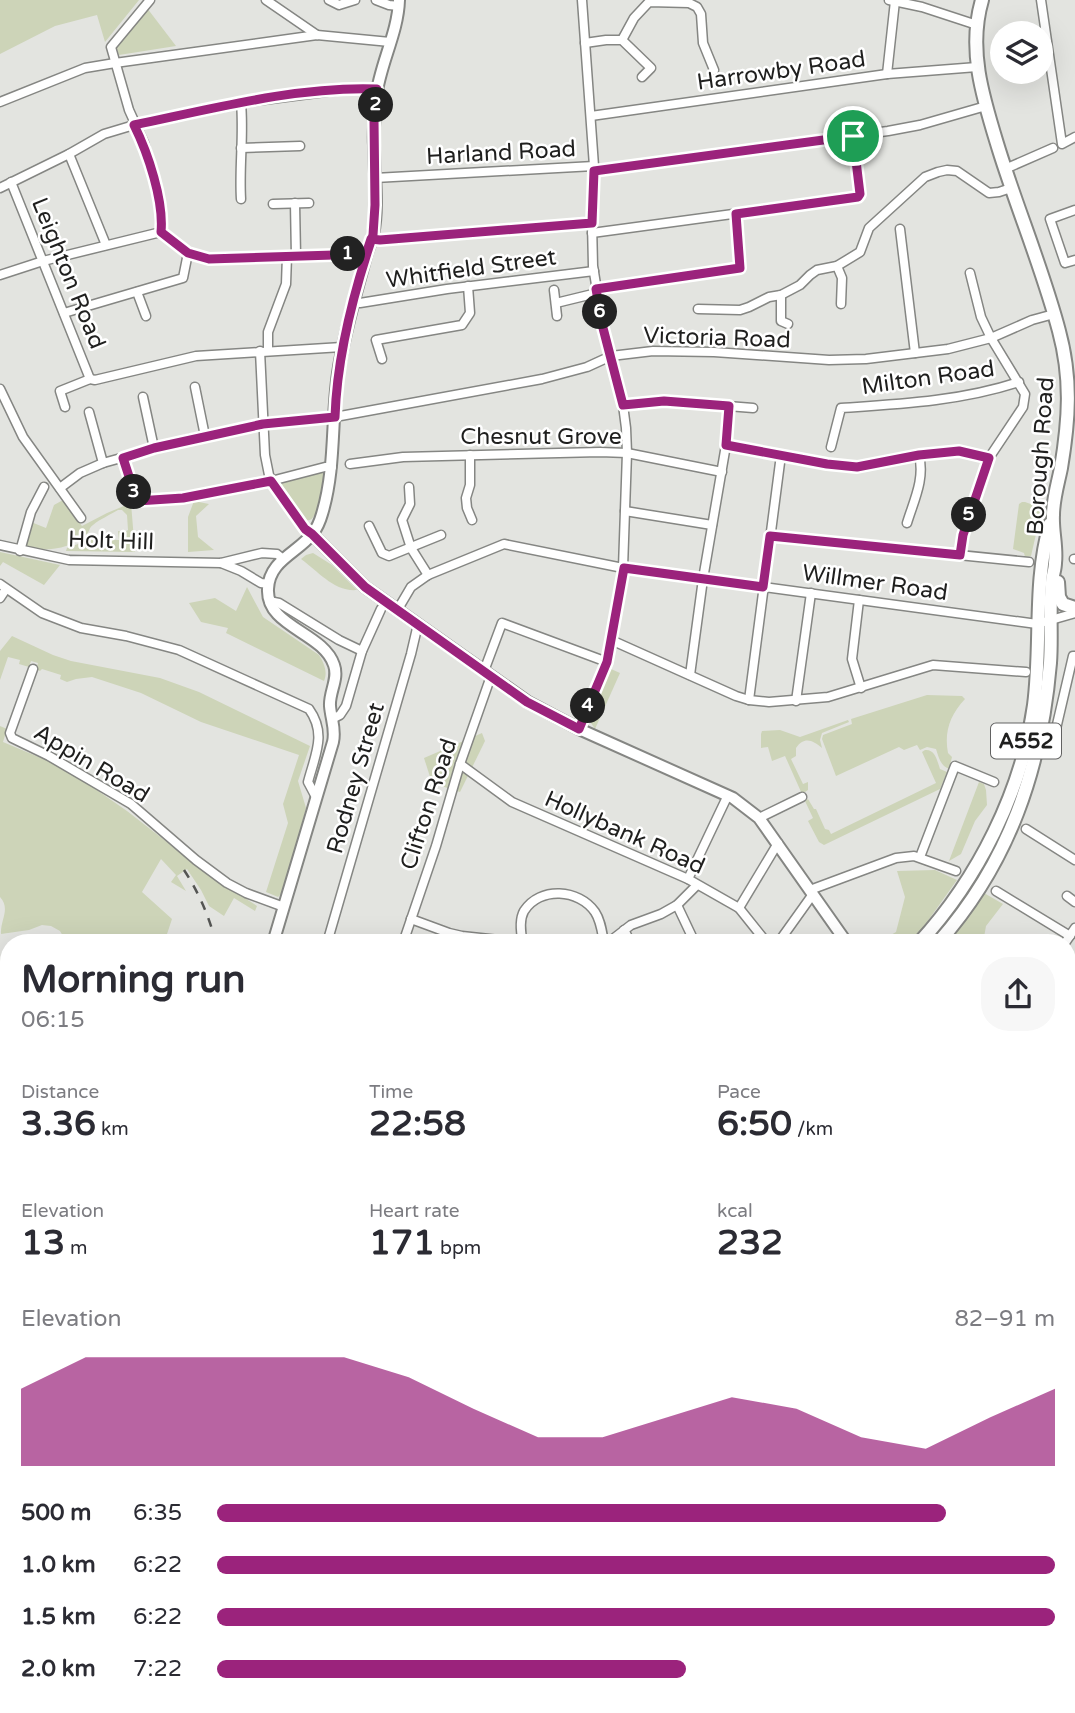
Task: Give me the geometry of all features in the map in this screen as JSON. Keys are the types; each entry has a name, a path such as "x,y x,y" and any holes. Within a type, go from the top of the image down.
{"highway":[{"name":"Borough Road","path":"944,934 969,902 1007,839 1030,778 1040,740 1050,662 1044,623 1056,561 1053,513 1068,415 1069,380 1065,355 986,106 978,67 977,25 982,0"},
{"name":"A552","path":"926,934 959,894 978,863 1004,813 1019,769 1034,704 1044,623 1042,558 1053,513"},
{"path":"1056,561 1059,597 1063,604 1075,611"}],"main road":[{"path":"276,934 334,736 330,695 336,671 328,653 271,607 268,584 282,558 312,534 322,514 332,467 342,347 371,239 381,178 373,142 377,89 397,23 399,3"},
{"path":"312,534 365,587 527,702 579,729 728,795 759,818 841,934"}],"street":[{"path":"150,0 111,47 134,125 144,143 152,171 159,202 161,232 188,253 209,259 366,254"},
{"path":"266,0 317,35"},
{"path":"329,0 339,5 355,0"},
{"path":"376,0 389,5 399,3"},
{"path":"579,729 607,662 624,568 626,453 623,405 603,328 594,271 594,168 582,0"},
{"path":"1041,0 1057,146"},
{"path":"887,74 892,1 977,25"},
{"path":"622,40 634,18 649,2 689,3 697,6 702,14 703,43 714,70"},
{"path":"0,102 85,68 317,35 390,42"},
{"path":"585,43 622,40 651,68 642,77"},
{"name":"Harrowby Road","path":"591,116 887,74 978,67"},
{"path":"0,188 104,134 134,125 241,103 348,89 377,89"},
{"path":"241,103 241,199"},
{"name":"Harland Road","path":"381,178 594,168 888,131 986,106"},
{"path":"592,233 858,197 860,194 853,136"},
{"path":"1005,169 1075,137"},
{"path":"241,148 300,146"},
{"path":"69,154 106,245"},
{"path":"698,309 740,310 769,297 781,295 800,285 817,270 837,266 860,252 869,228 925,177 947,170 957,171 989,192 1011,188"},
{"name":"Harland Road","path":"410,176 411,188"},
{"name":"Leighton Road","path":"11,182 90,379"},
{"path":"273,204 309,203"},
{"path":"295,204 296,256"},
{"path":"1075,210 1050,219 1065,263 1075,260"},
{"path":"556,303 596,291 740,268 736,214"},
{"path":"371,239 396,239 417,232 592,223"},
{"path":"900,229 915,353"},
{"path":"0,275 43,261 161,232"},
{"path":"64,313 183,278 188,253"},
{"path":"287,256 286,284 268,332 264,351 265,455 271,481 305,529 312,534"},
{"path":"837,266 842,278 841,304"},
{"name":"Whitfield Street","path":"354,302 594,271"},
{"path":"960,555 963,535 989,458 1023,407 1025,394 981,317 970,274"},
{"path":"382,359 376,340 462,325 470,313 468,286"},
{"path":"554,290 557,316"},
{"path":"137,292 146,316"},
{"path":"781,295 781,321 788,324"},
{"name":"Victoria Road","path":"60,488 80,473 103,463 154,448 263,424 379,412 542,379 587,367 611,356 678,351 829,360 866,359 948,349 992,338 1032,320 1054,314"},
{"path":"65,407 60,391 90,379 196,356 342,347"},
{"name":"Milton Road","path":"831,447 841,408 921,403 989,392 1019,382"},
{"path":"195,387 205,436"},
{"path":"0,389 3,402 23,437 80,518"},
{"path":"143,397 154,448"},
{"path":"623,405 664,401 753,408"},
{"path":"690,675 726,445 729,406"},
{"path":"89,412 103,463"},
{"path":"726,445 857,467 919,455 959,451 989,458"},
{"name":"Chesnut Grove","path":"357,452 354,464 403,457 626,453 722,471"},
{"path":"470,455 470,485 466,498 472,520"},
{"path":"749,700 781,455"},
{"path":"907,523 922,478 919,455"},
{"path":"123,458 137,501 183,498 332,467"},
{"path":"20,551 32,512 44,487"},
{"path":"398,609 411,587 428,575 411,548 402,520 410,504 409,487"},
{"path":"625,511 712,525"},
{"path":"369,526 382,553 389,556 441,536"},
{"path":"770,536 1029,562"},
{"name":"Willmer Road","path":"428,575 505,544 624,568 1044,623"},
{"name":"Holt Hill","path":"0,545 69,560 222,563 262,553 276,554 282,558"},
{"name":"Holt Hill","path":"222,563 268,584"},
{"path":"0,598 3,586 42,613 81,628 179,650 309,709 316,719 320,738 308,782 316,797"},
{"path":"796,701 811,593"},
{"path":"859,600 852,659 861,688"},
{"path":"269,601 279,603 362,651"},
{"path":"332,719 340,715 346,706 362,651 381,609"},
{"path":"1044,623 1075,611"},
{"name":"Clifton Road","path":"406,934 436,846 502,623 607,662"},
{"name":"Rodney Street","path":"330,934 418,624"},
{"path":"611,640 736,696 768,702 828,697 933,665 1026,672"},
{"path":"1064,740 1053,741 1074,656"},
{"name":"Appin Road","path":"33,669 10,733 12,738 49,756 131,804 195,860 227,883 284,907"},
{"name":"Hollybank Road","path":"460,764 512,802 688,879 739,908 760,934"},
{"path":"920,858 955,766 990,780 989,769"},
{"path":"688,879 728,795"},
{"path":"759,818 802,797"},
{"path":"1026,829 1075,860"},
{"path":"739,908 778,843"},
{"path":"784,934 811,892 896,858 914,856 956,871"},
{"path":"619,934 639,921 677,905 697,885"},
{"path":"996,891 1067,934"},
{"path":"522,934 521,920 525,910 544,896 557,893 585,900 601,922 603,934"},
{"path":"1066,896 1075,902"},
{"path":"677,905 691,934"},
{"path":"411,919 454,934"},
{"path":"624,930 626,934"}],"green space":[{"path":"0,0 139,0 105,42 97,15 55,26 0,54"},
{"path":"147,8 176,46 119,55 116,46"},
{"path":"324,470 319,507 312,519 304,521 280,482"},
{"path":"63,500 82,526 131,503 135,552 66,551 91,535 119,540 118,531 128,530 127,515 122,510 96,523 87,534 65,546 48,549 23,547 31,522 46,528 54,505"},
{"path":"194,501 209,504 196,516 198,537 214,550 188,552 188,517"},
{"path":"1022,502 1042,508 1031,556 1025,557 1024,553 1013,549 1019,504"},
{"path":"0,552 60,565 44,585 3,562 0,566"},
{"path":"313,553 332,565 357,590 341,588 301,559"},
{"path":"247,587 263,617 319,655 325,668 324,681 226,633 228,628 201,622 189,603 215,598 236,611"},
{"path":"12,636 71,661 160,678 199,692 310,746 298,781 306,808 284,891 278,897 266,892 288,823 283,804 299,755 201,722 141,693 92,677 67,682 60,679 61,675 36,669 38,663 31,661 29,667 19,664 20,660 8,657 0,680 0,651"},
{"path":"611,669 620,673 595,729 589,716"},
{"path":"927,695 962,696 965,699 955,711 948,731 948,753 952,757 949,769 942,763 936,749 927,747 920,750 917,745 904,750 899,747 836,776 822,739 823,735 852,724 851,719"},
{"path":"848,720 849,722 822,733 822,748 809,740 796,748 796,756 791,759 803,784 808,782 808,790 802,794 785,756 772,761 768,747 761,748 762,731 780,730 800,737"},
{"path":"0,726 7,729 3,742 48,761 88,784 208,874 257,906 255,911 234,898 224,916 209,906 187,869 177,876 186,891 171,882 176,875 161,859 142,892 172,919 167,934 62,934 51,926 42,925 1,934 5,906 0,897"},
{"path":"482,733 485,741 460,792 432,783 424,758"},
{"path":"925,750 933,753 940,769 947,772 940,789 824,845 819,842 808,821 813,818 805,801 808,799 816,809 825,829 831,834 936,783 922,752"},
{"path":"979,782 984,784 987,805 975,821 961,854 949,861"},
{"path":"935,870 957,880 918,934 893,934 896,932 905,897 897,871"},
{"path":"984,893 1003,904 986,926 985,934 951,934"}],"railway":[{"path":"184,870 203,905 213,934"}],"route":[{"path":"853,136 594,171 592,223 371,239 366,254 209,259 188,253 161,232 159,202 152,171 144,143 134,125 241,103 308,93 377,89 373,142 373,235 371,239 366,254 342,347 335,417 263,424 154,448 123,458 137,501 183,498 271,481 305,529 365,587 527,702 579,729 607,662 624,568 763,587 770,536 960,555 963,535 989,458 959,451 919,455 857,467 726,445 729,406 664,401 623,405 603,328 596,289 740,268 736,214 858,197 860,194 853,136"}]}
